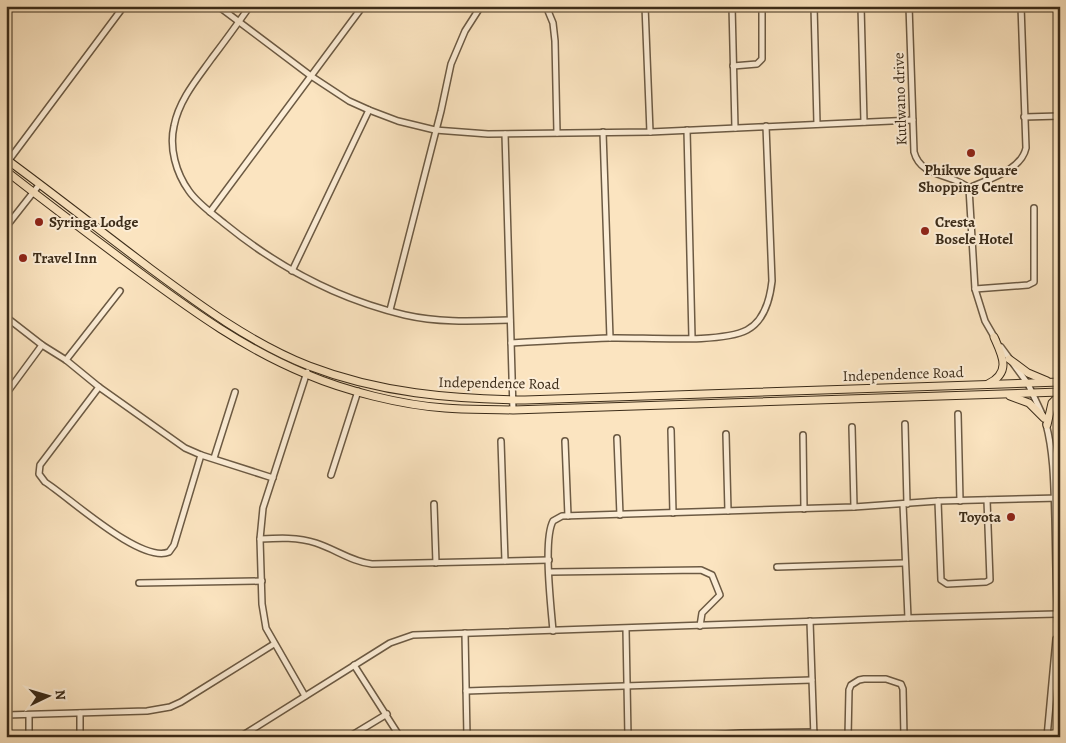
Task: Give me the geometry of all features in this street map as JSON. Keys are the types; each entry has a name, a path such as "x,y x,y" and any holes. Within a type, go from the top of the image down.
{"main road":[{"name":"Independence Road","path":"7,161 228,324 279,353 309,366 345,378 418,394 512,400 1056,383"},
{"name":"Independence Road","path":"6,171 62,216 223,331 258,352 306,374 358,391 417,404 444,408 513,410 1033,393 1060,394"},
{"path":"986,385 999,377 1004,367 994,337"},
{"path":"1009,359 1028,373 1056,383"},
{"path":"1003,394 1029,403 1046,422"},
{"path":"1046,422 1052,403 1060,394"}],"street":[{"path":"7,161 124,6"},
{"path":"218,6 339,95 369,110 398,121 435,130 466,134 650,132 913,120"},
{"path":"250,6 191,88 182,104 174,127 173,150 182,180 193,197 239,235 292,271 308,281 357,301 404,315 443,320 510,320"},
{"path":"210,212 363,6"},
{"path":"390,310 451,64 465,31 481,6"},
{"path":"546,6 555,41 558,133"},
{"path":"645,6 650,132"},
{"path":"732,6 735,128"},
{"path":"733,66 757,64 762,59 762,6"},
{"path":"814,6 817,124"},
{"path":"861,6 864,122"},
{"name":"Kutlwano drive","path":"909,6 914,152 919,163 932,172 964,184 969,188"},
{"path":"1021,6 1026,148 1021,160 1011,168 969,188 975,289 985,321 1009,359 1028,384 1046,422 1057,498 1057,614 1060,653"},
{"path":"292,271 369,110"},
{"path":"1024,117 1060,116"},
{"path":"511,343 610,338 716,337 746,331 755,324 763,314 769,298 772,281 766,126"},
{"path":"687,130 692,338"},
{"path":"603,132 610,338"},
{"path":"505,134 513,410"},
{"path":"6,227 39,185"},
{"path":"975,289 1028,285 1034,282 1034,208"},
{"path":"66,360 120,291"},
{"path":"6,317 185,448 273,478"},
{"path":"6,394 42,345"},
{"path":"305,696 274,644 263,619 260,539 263,508 309,366"},
{"path":"99,386 40,464 39,474 45,482 122,539 160,554 170,552 174,545 202,455"},
{"path":"331,475 358,391"},
{"path":"214,458 235,392"},
{"path":"958,414 960,501"},
{"path":"905,424 904,563 908,618"},
{"path":"852,426 854,507"},
{"path":"671,430 673,513"},
{"path":"726,434 728,511"},
{"path":"803,435 804,508"},
{"path":"617,438 620,515"},
{"path":"565,440 568,516"},
{"path":"501,441 505,561"},
{"path":"553,631 548,560 550,527 557,518 568,516 854,507 938,501 1057,498"},
{"path":"938,501 941,580 947,584 986,582 990,580 987,500"},
{"path":"434,504 436,563"},
{"path":"260,539 304,540 352,559 368,563 548,560"},
{"path":"777,567 904,563"},
{"path":"550,572 701,570 712,575 720,595 702,613 700,626"},
{"path":"138,583 262,581"},
{"path":"240,737 390,643 402,638 424,634 1057,614"},
{"path":"680,737 741,733 814,734 810,621"},
{"path":"626,628 628,737"},
{"path":"1047,737 1058,628"},
{"path":"465,633 467,737"},
{"path":"6,715 147,711 170,706 199,692 274,644"},
{"path":"354,665 400,737"},
{"path":"848,737 849,690 854,682 864,679 886,679 901,684 903,690 904,737"},
{"path":"466,691 812,680"},
{"path":"80,713 80,737"},
{"path":"349,737 387,714"},
{"path":"29,715 30,737"}],"place":[{"name":"Phikwe Square Shopping Centre","path":"971,153"},
{"name":"Syringa Lodge","path":"39,222"},
{"name":"Cresta Bosele Hotel","path":"925,231"},
{"name":"Travel Inn","path":"23,258"},
{"name":"Toyota","path":"1011,517"}]}
